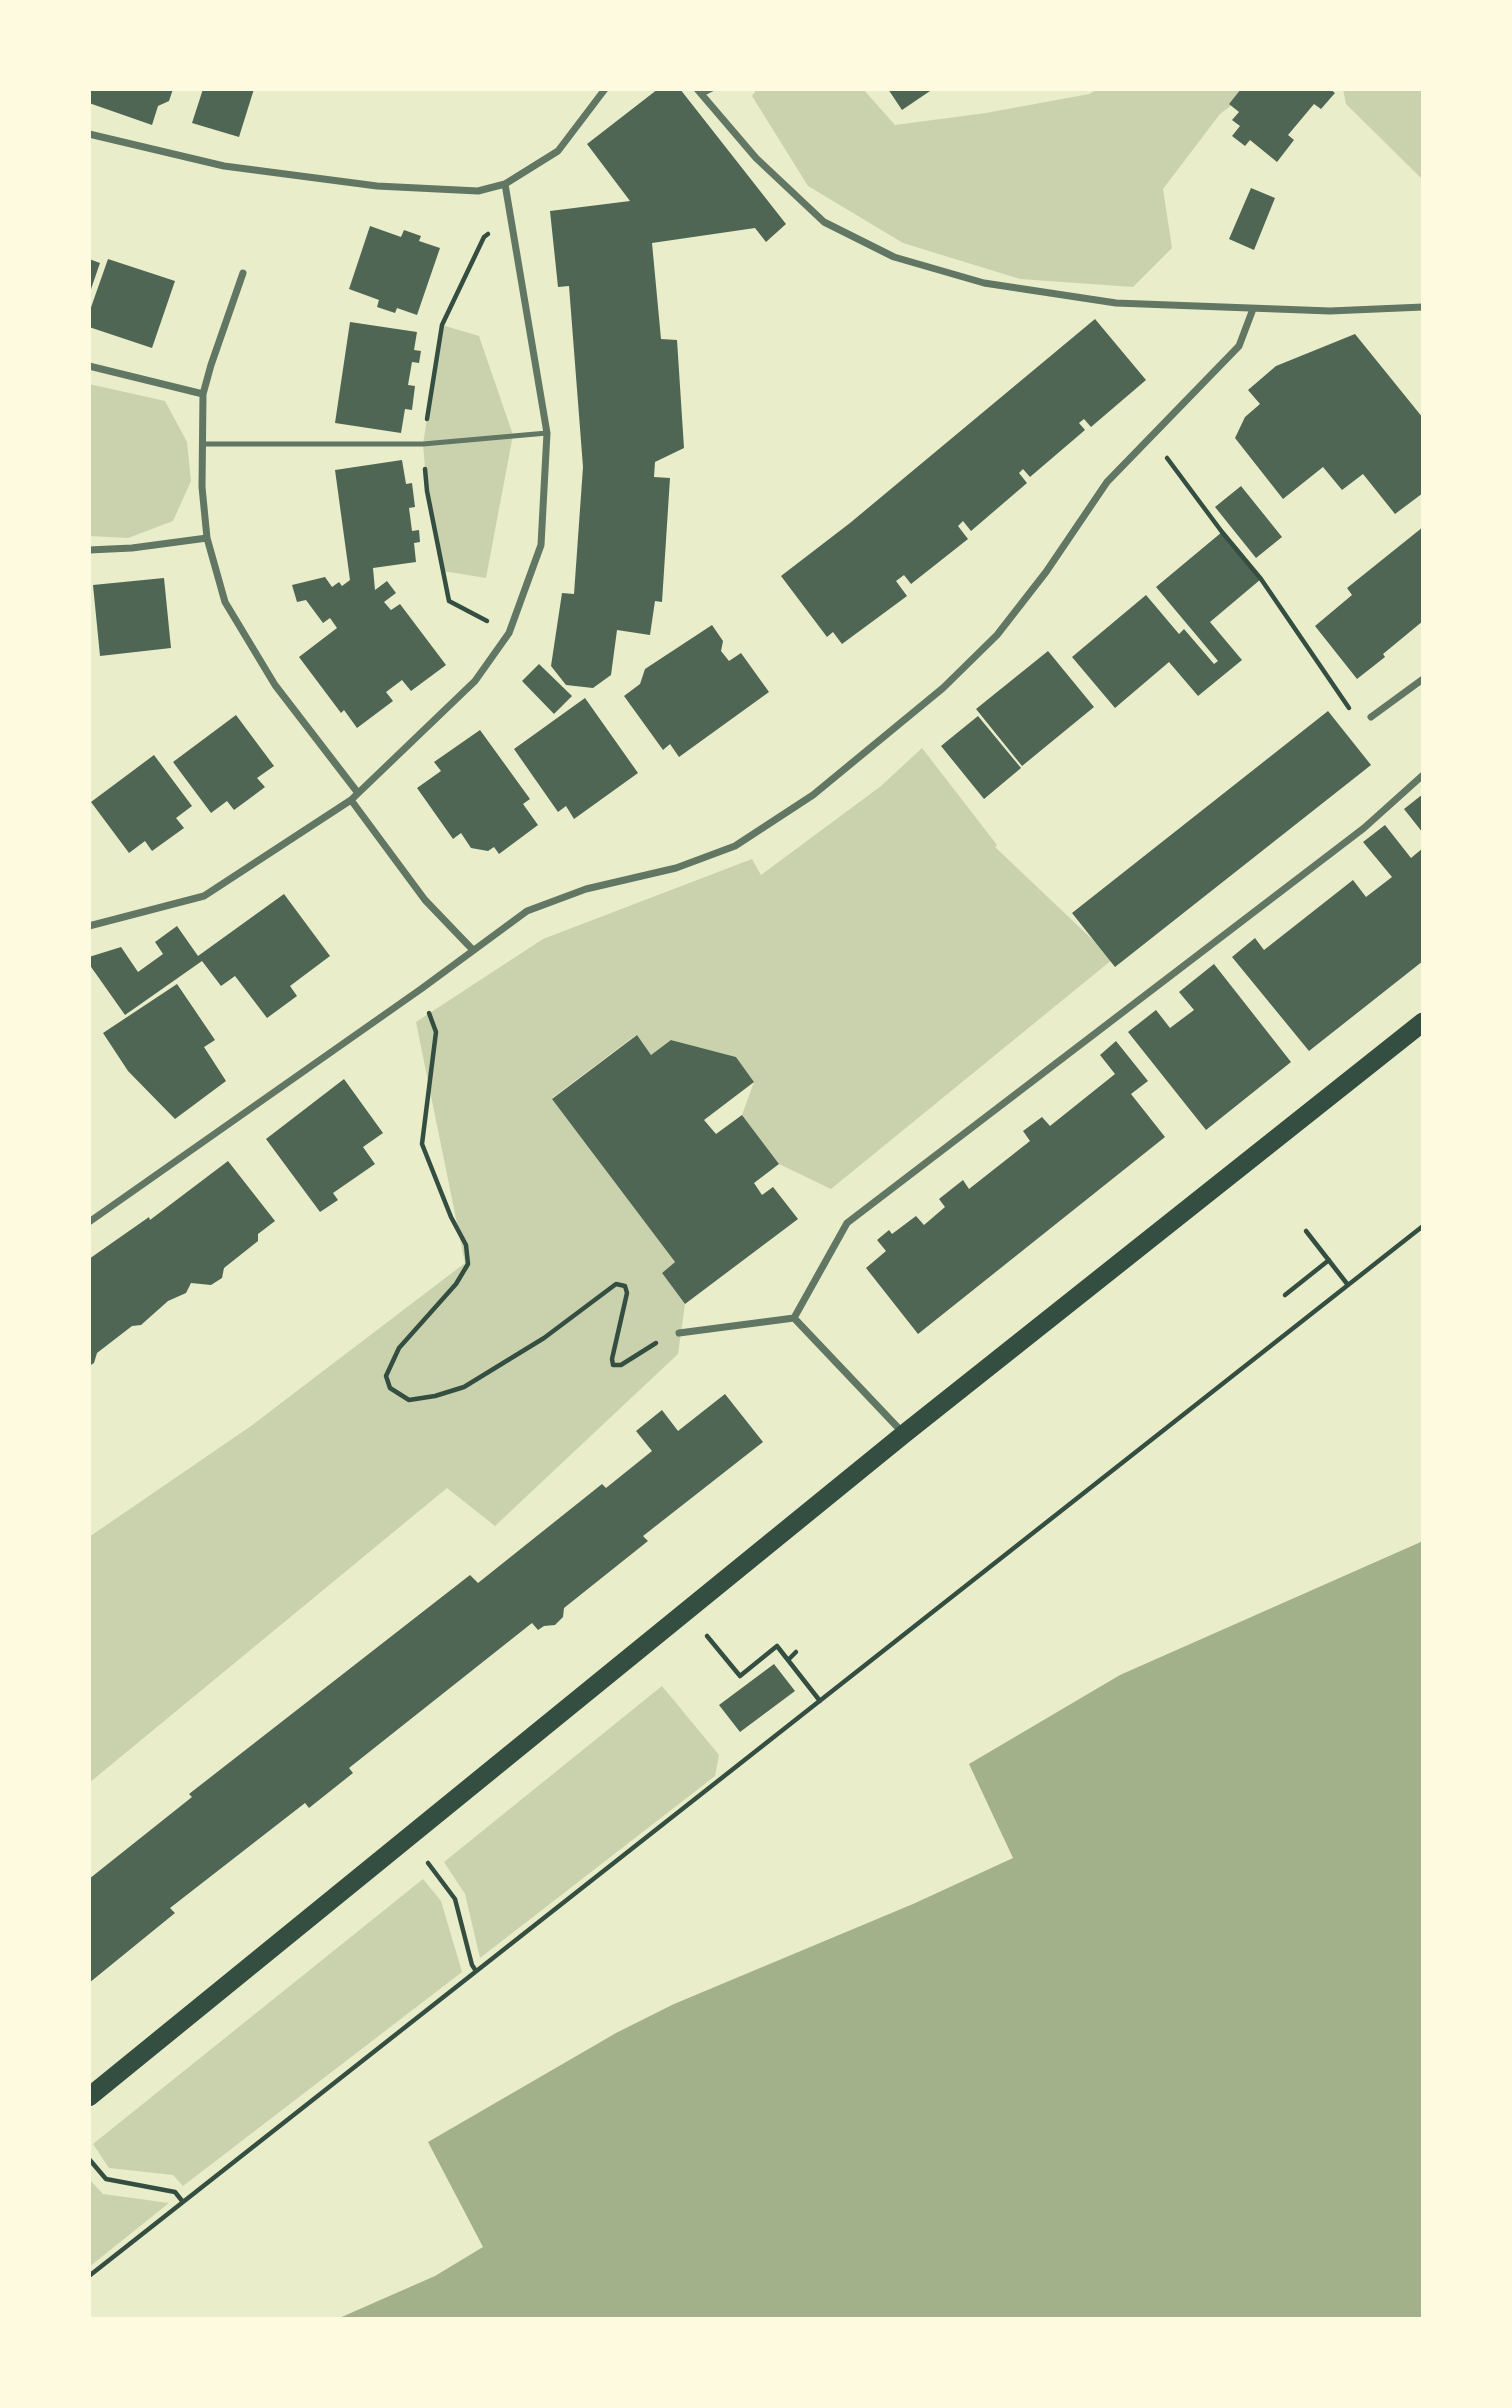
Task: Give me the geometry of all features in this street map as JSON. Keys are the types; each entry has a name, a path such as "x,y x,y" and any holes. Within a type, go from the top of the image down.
{"highway":[{"path":"89,2096 904,1434 1423,1022"}],"street":[{"path":"89,134 224,166 377,186 478,191 505,184 558,151 605,89"},
{"path":"699,92 756,158 824,222 894,257 985,283 1116,303 1330,311 1423,307"},
{"path":"89,926 204,896 351,800 475,681 509,633 541,545 547,433 505,184"},
{"path":"243,273 203,394 202,486 206,538 225,602 275,685 358,793"},
{"path":"89,1222 421,989 527,911 586,889 676,868 735,846 813,795 943,688 997,635 1046,572 1107,482 1239,346 1253,309"},
{"path":"89,366 203,394"},
{"path":"89,550 132,548 206,538"},
{"path":"1371,717 1423,679"},
{"path":"794,1318 847,1223 1364,828 1423,775"},
{"path":"351,800 425,900 472,949"},
{"path":"679,1333 794,1318"},
{"path":"794,1318 904,1434"}],"lane":[{"path":"699,92 712,89"},
{"path":"202,444 423,444 547,433"}],"path":[{"path":"1151,437 1261,579 1361,724 1371,717"},
{"path":"421,989 436,1032 422,1144 451,1217 466,1245 468,1264 456,1284 399,1348 386,1376 390,1388 409,1400 464,1387 544,1338 616,1283 625,1286 627,1293 612,1359 613,1365 621,1365 662,1339 679,1333"},
{"path":"89,2276 1423,1226"},
{"path":"1306,1231 1348,1285"},
{"path":"1285,1295 1329,1260"},
{"path":"687,1611 740,1676 777,1646 820,1701"},
{"path":"788,1660 796,1653"},
{"path":"408,1837 455,1899 472,1965 476,1971"},
{"path":"89,2158 106,2179 175,2192 183,2202"}],"shaded area":[{"path":"757,89 863,89 895,125 986,113 1089,94 1098,89 1253,89 1220,114 1163,189 1172,248 1133,287 1020,279 903,243 808,186 752,96"},
{"path":"1343,89 1423,89 1423,180 1346,104"},
{"path":"442,325 479,336 513,435 486,578 443,571 427,491 423,444"},
{"path":"89,384 165,401 187,442 191,481 173,521 128,538 89,536"},
{"path":"922,748 997,845 995,847 1113,959 831,1189 779,1164 742,1115 754,1082 736,1057 672,1040 651,1055 636,1035 552,1098 675,1262 662,1273 685,1304 678,1354 495,1526 447,1488 89,1783 89,1537 251,1426 465,1263 416,1022 543,939 752,859 761,875 881,786"},
{"path":"1423,1541 1423,2319 337,2319 435,2276 483,2247 428,2142 616,2033 674,2004 913,1904 1013,1858 969,1764 1120,1675"},
{"path":"662,1686 719,1755 715,1776 480,1958 465,1894 444,1862"},
{"path":"423,1879 441,1901 462,1972 183,2186 173,2175 109,2168 93,2144"},
{"path":"89,2179 103,2194 169,2203 89,2267"}],"building":[{"path":"89,89 173,89 169,101 158,106 152,125 89,103"},
{"path":"203,89 254,89 239,137 192,123"},
{"path":"658,89 680,89 786,224 766,242 755,228 652,243 661,339 677,340 684,448 655,462 654,477 670,478 662,602 655,601 650,635 617,630 611,675 593,688 566,685 551,666 562,593 574,594 583,467 569,286 558,287 550,211 630,201 587,144"},
{"path":"888,89 933,89 902,110"},
{"path":"1241,89 1330,89 1335,93 1321,109 1314,104 1288,135 1294,140 1277,162 1250,140 1245,146 1232,136 1240,126 1232,120 1239,112 1229,104"},
{"path":"1251,188 1275,198 1254,250 1229,239"},
{"path":"370,226 401,237 404,230 421,236 419,241 440,248 417,315 397,308 395,313 377,307 379,300 349,289"},
{"path":"89,259 100,263 90,292 89,292"},
{"path":"108,259 175,281 152,348 89,327 89,313"},
{"path":"1095,319 1146,380 1091,427 1084,419 1079,423 1085,430 1030,477 1023,469 1019,473 1027,483 971,531 963,521 958,526 968,539 911,584 904,575 896,581 907,596 842,644 833,632 827,637 781,576 850,523"},
{"path":"350,322 417,332 414,350 421,351 419,363 412,362 408,385 415,386 412,410 405,409 401,433 335,423"},
{"path":"1355,334 1423,418 1423,493 1395,514 1363,474 1342,490 1323,467 1283,499 1235,438 1245,417 1260,404 1248,390 1276,366"},
{"path":"402,460 406,484 412,483 415,507 409,508 412,531 419,530 420,542 414,543 416,562 373,568 375,590 387,581 396,593 384,602 391,610 400,604 446,665 411,691 402,680 386,692 393,701 357,728 344,710 341,713 299,657 337,628 330,618 323,623 306,600 297,602 292,585 325,577 332,587 339,582 342,586 350,580 335,470"},
{"path":"1241,486 1282,537 1256,558 1215,507"},
{"path":"1423,527 1423,621 1357,679 1315,626 1352,595 1347,588"},
{"path":"1222,532 1261,579 1210,622 1242,660 1198,696 1169,662 1115,708 1072,657 1146,595 1179,634 1184,629 1214,664 1218,661 1156,587"},
{"path":"164,578 171,648 100,656 93,585"},
{"path":"712,625 723,641 721,651 729,661 741,653 769,692 679,757 670,744 663,750 624,696 640,684 645,669"},
{"path":"1048,651 1094,707 1022,766 976,709"},
{"path":"539,664 572,696 554,714 522,681"},
{"path":"585,698 638,773 574,819 566,806 558,812 514,749"},
{"path":"1328,711 1371,765 1115,967 1072,913"},
{"path":"236,715 274,766 257,778 265,787 249,799 234,810 227,801 211,813 173,762"},
{"path":"978,716 1021,768 984,799 941,746"},
{"path":"480,730 530,799 523,804 538,825 499,854 494,847 488,851 471,848 461,833 453,839 417,788 441,771 434,762"},
{"path":"154,755 192,806 176,818 184,828 152,851 145,841 129,853 91,802"},
{"path":"1423,794 1423,833 1404,809"},
{"path":"1385,825 1411,858 1423,848 1423,961 1309,1051 1232,957 1255,938 1264,950 1353,880 1366,897 1392,877 1363,842"},
{"path":"284,894 330,956 290,986 297,996 267,1018 235,976 221,986 202,961 125,1015 89,964 89,957 121,947 138,972 163,954 155,942 177,926 198,956"},
{"path":"1214,964 1291,1062 1206,1130 1128,1032 1156,1010 1170,1028 1194,1010 1179,992"},
{"path":"177,984 215,1040 204,1047 226,1081 175,1119 128,1071 103,1033"},
{"path":"637,1035 651,1055 671,1040 736,1057 754,1082 704,1120 716,1134 742,1115 779,1164 754,1183 762,1195 773,1187 798,1219 685,1304 662,1273 675,1262 552,1099"},
{"path":"1116,1041 1148,1081 1131,1094 1165,1137 918,1334 866,1268 886,1251 877,1240 889,1230 892,1234 916,1216 924,1225 945,1207 939,1199 963,1180 969,1189 1030,1141 1023,1131 1042,1117 1050,1126 1115,1074 1100,1055"},
{"path":"344,1079 383,1133 363,1147 375,1164 333,1193 338,1200 320,1212 266,1139"},
{"path":"228,1161 275,1221 258,1234 258,1241 224,1268 222,1278 211,1285 191,1283 186,1293 168,1301 141,1325 132,1326 97,1353 94,1363 89,1366 89,1259 149,1217 150,1220"},
{"path":"725,1394 763,1442 643,1536 648,1541 564,1608 563,1617 555,1625 544,1626 538,1630 532,1623 349,1768 353,1773 309,1808 305,1803 170,1908 175,1913 89,1983 89,1879 192,1797 189,1794 470,1575 478,1583 602,1484 606,1488 652,1451 636,1431 662,1410 678,1431"},
{"path":"774,1664 795,1691 740,1732 719,1705"}]}
